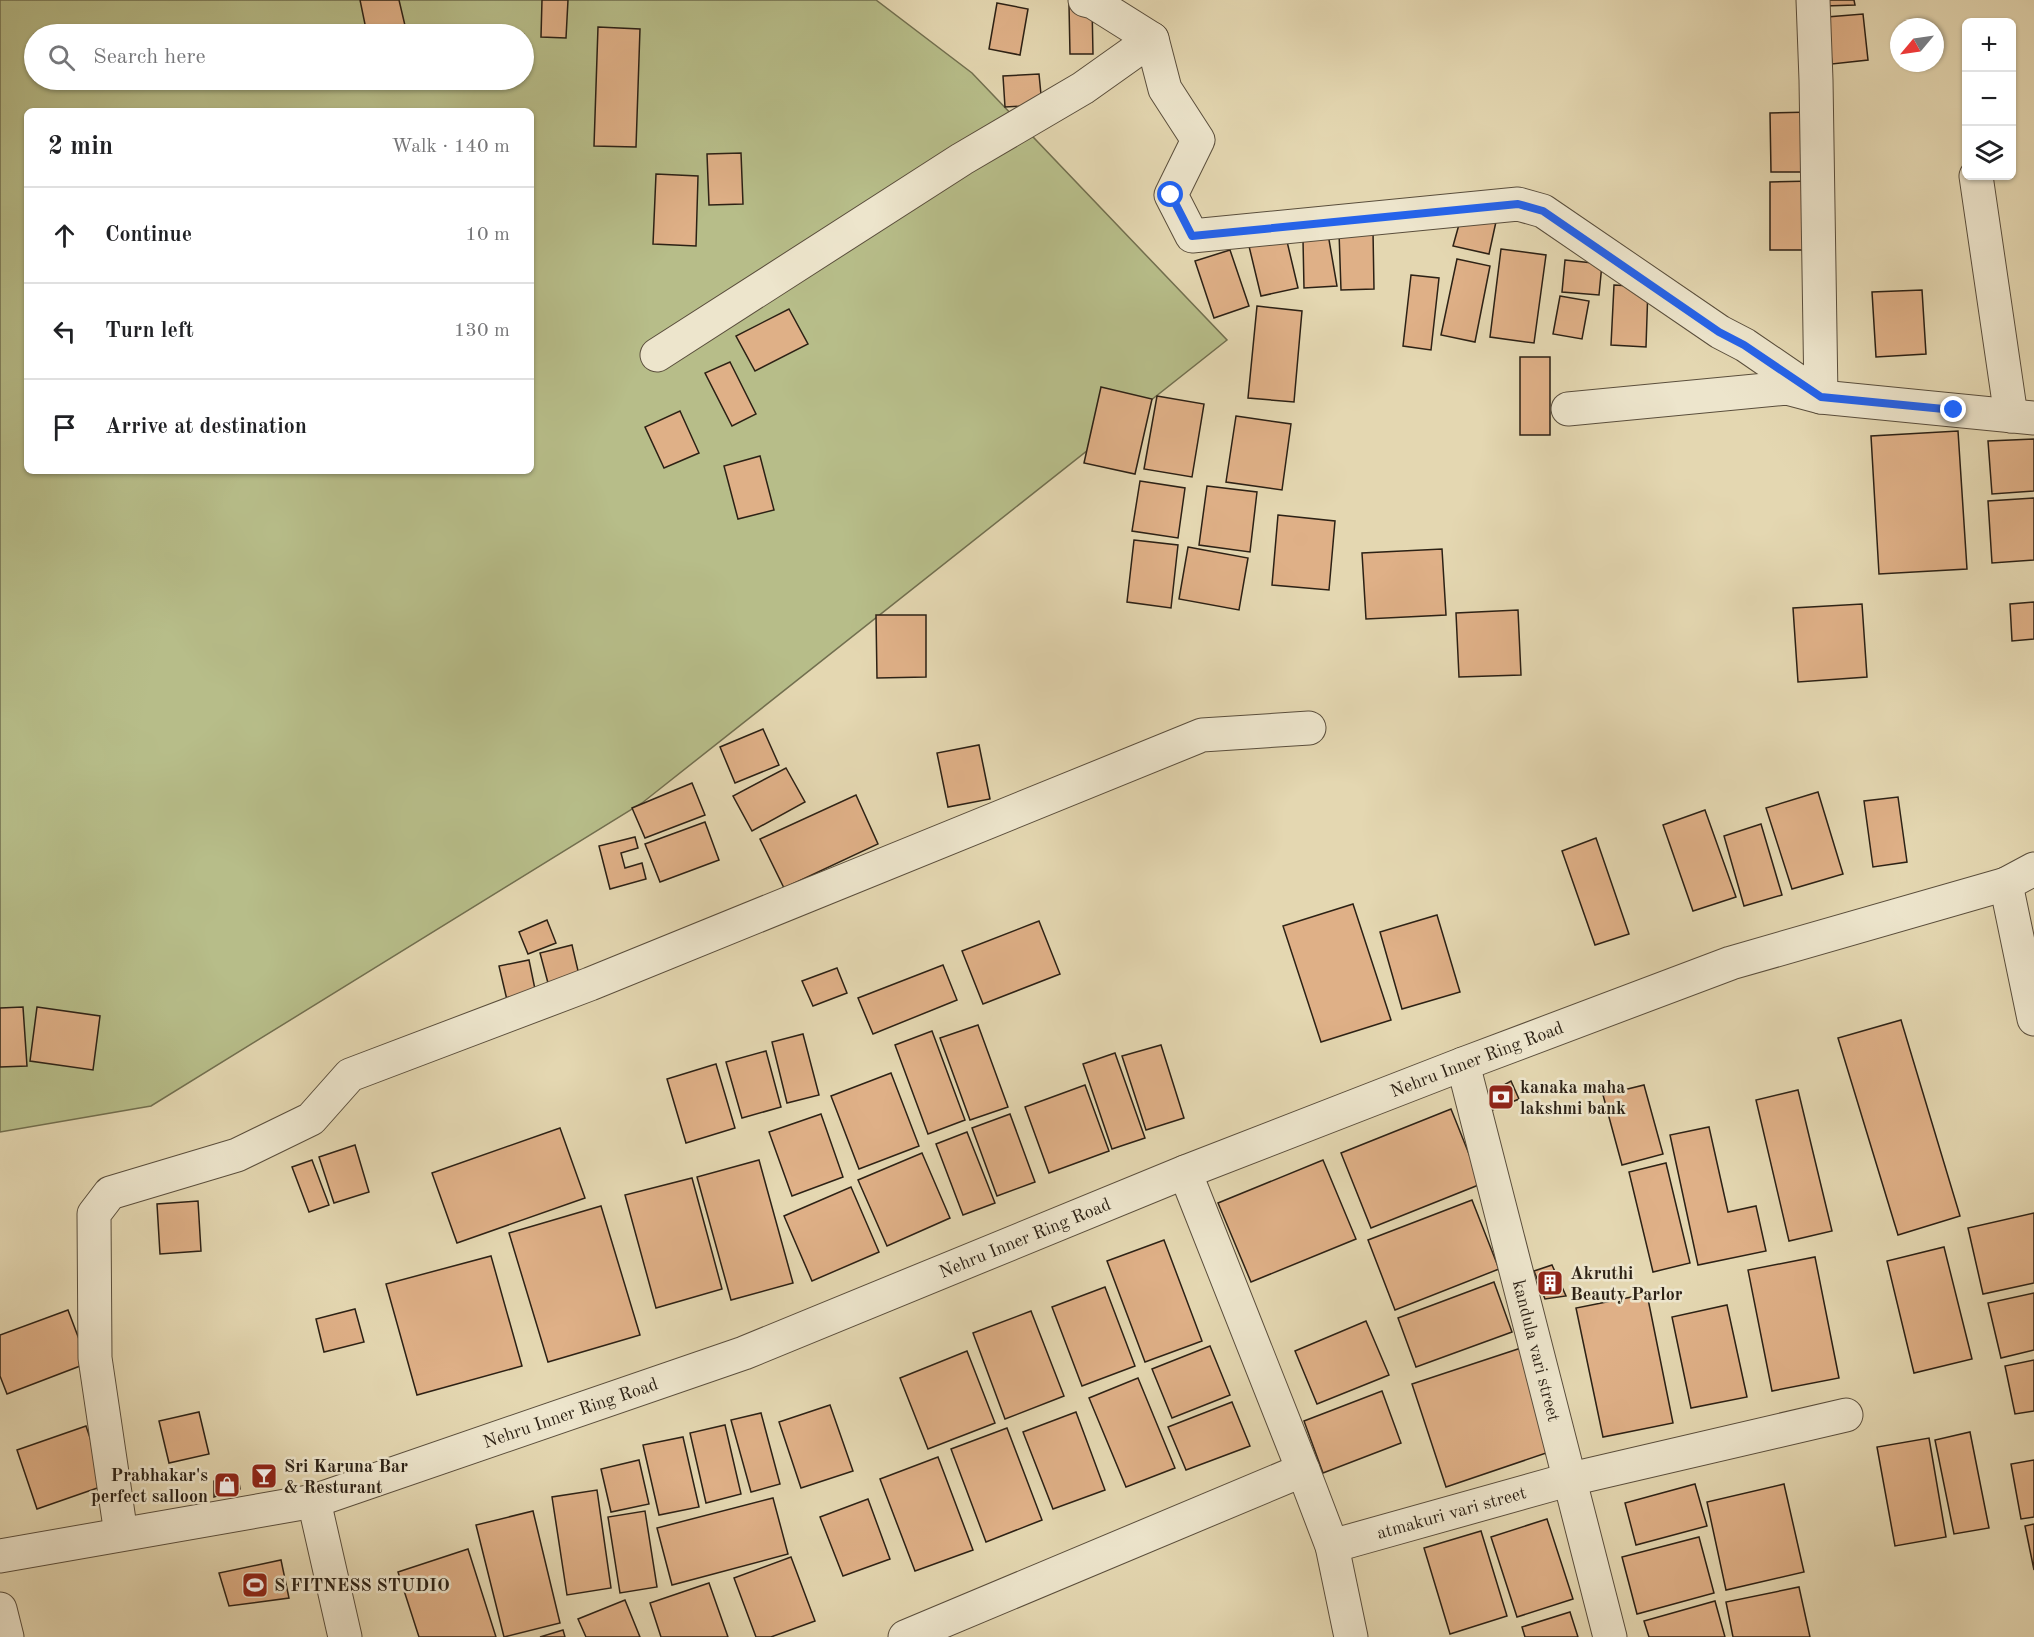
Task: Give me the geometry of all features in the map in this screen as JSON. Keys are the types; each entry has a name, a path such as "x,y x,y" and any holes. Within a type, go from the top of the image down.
{"street":[{"path":"1085,0 1093,2 1152,39 1166,89 1197,140 1171,195 1192,236 1518,204 1543,211 1719,332 1744,345 1821,397"},
{"path":"1813,0 1821,397"},
{"path":"657,355 962,159 1083,88 1152,39"},
{"path":"1568,410 1787,388 1821,397 2023,417 1977,180"},
{"path":"122,1533 95,1358 94,1214 110,1193 237,1155 311,1119 350,1075 590,984 1202,735 1309,728"},
{"path":"2020,877 2034,1019"},
{"name":"Nehru Inner Ring Road","path":"0,1556 314,1501 744,1353 1185,1172 1731,963 2020,877"},
{"name":"kandula vari street","path":"1463,1064 1610,1637"},
{"path":"1185,1172 1332,1546 1351,1637"},
{"name":"atmakuri vari street","path":"1332,1546 1571,1479 1846,1415"},
{"path":"905,1637 1303,1470"},
{"path":"314,1501 345,1637"},
{"path":"0,1609 7,1637"}],"green space":[{"path":"0,0 876,0 972,73 1227,340 642,803 151,1106 0,1132"}],"building":[{"path":"360,0 399,0 405,24 365,24"},
{"path":"542,0 568,0 566,38 541,37"},
{"path":"1824,0 1854,0 1855,5 1825,6"},
{"path":"997,3 1028,9 1020,55 989,49"},
{"path":"1069,5 1092,5 1093,54 1070,54"},
{"path":"1863,14 1868,60 1832,64 1827,17"},
{"path":"598,27 640,29 636,147 594,146"},
{"path":"1039,74 1042,105 1005,107 1003,76"},
{"path":"1813,112 1813,172 1771,172 1770,113"},
{"path":"741,153 743,204 709,205 707,154"},
{"path":"656,174 698,176 696,246 653,244"},
{"path":"1813,181 1814,250 1770,250 1770,182"},
{"path":"1497,217 1489,254 1453,246 1460,221"},
{"path":"1373,231 1374,289 1341,290 1339,232"},
{"path":"1285,233 1298,288 1261,296 1248,242"},
{"path":"1328,234 1337,286 1304,288 1303,240"},
{"path":"1501,249 1546,255 1534,343 1490,337"},
{"path":"1230,250 1249,306 1214,318 1195,261"},
{"path":"1457,259 1490,266 1475,342 1441,335"},
{"path":"1565,260 1602,264 1599,295 1562,292"},
{"path":"1411,275 1439,278 1431,350 1403,346"},
{"path":"1614,285 1648,287 1646,347 1611,345"},
{"path":"1922,290 1926,354 1876,357 1872,292"},
{"path":"1560,296 1589,301 1582,339 1553,334"},
{"path":"1257,306 1302,311 1294,402 1248,398"},
{"path":"789,309 808,344 755,371 736,336"},
{"path":"1520,357 1550,357 1550,435 1520,435"},
{"path":"730,362 756,414 732,426 705,373"},
{"path":"1101,387 1152,399 1135,474 1084,463"},
{"path":"1157,396 1204,404 1192,477 1144,469"},
{"path":"680,411 699,453 664,468 645,427"},
{"path":"1236,416 1291,424 1282,490 1226,482"},
{"path":"1958,431 1967,569 1879,574 1871,436"},
{"path":"2034,439 2034,491 1992,494 1988,441"},
{"path":"760,456 774,510 738,519 724,466"},
{"path":"1140,481 1185,488 1178,538 1132,531"},
{"path":"1207,486 1257,492 1250,552 1199,545"},
{"path":"2034,498 2034,560 1992,563 1988,501"},
{"path":"1278,515 1335,521 1329,590 1272,585"},
{"path":"1134,540 1178,545 1171,608 1127,602"},
{"path":"1188,547 1248,558 1239,610 1179,599"},
{"path":"1442,549 1446,615 1366,619 1362,553"},
{"path":"2034,602 2034,639 2012,641 2010,604"},
{"path":"1862,604 1867,677 1798,682 1793,608"},
{"path":"1518,610 1521,675 1459,677 1456,613"},
{"path":"876,615 926,615 926,677 877,678"},
{"path":"763,729 779,765 735,783 720,747"},
{"path":"979,745 990,799 948,807 937,753"},
{"path":"786,768 805,802 752,831 733,796"},
{"path":"692,783 705,815 645,838 632,808"},
{"path":"1818,792 1843,874 1792,889 1766,808"},
{"path":"856,795 878,844 784,888 760,839"},
{"path":"1898,797 1907,862 1873,867 1864,801"},
{"path":"1705,810 1736,897 1693,911 1663,825"},
{"path":"705,822 719,860 660,882 645,844"},
{"path":"1761,824 1782,895 1744,906 1724,836"},
{"path":"635,837 638,848 621,853 625,868 642,863 646,879 610,889 599,846"},
{"path":"1596,838 1629,934 1595,945 1562,851"},
{"path":"1353,904 1391,1020 1321,1042 1283,926"},
{"path":"1437,915 1460,992 1402,1009 1380,932"},
{"path":"547,920 556,943 528,954 519,932"},
{"path":"1039,921 1060,974 983,1004 962,951"},
{"path":"572,945 579,975 548,983 540,953"},
{"path":"529,960 536,994 507,1000 499,966"},
{"path":"943,965 957,1000 873,1034 858,998"},
{"path":"837,968 847,993 813,1006 802,981"},
{"path":"23,1007 27,1066 0,1067 0,1008"},
{"path":"37,1007 100,1016 93,1070 30,1061"},
{"path":"1901,1020 1960,1216 1898,1235 1838,1038"},
{"path":"978,1025 1008,1107 970,1120 940,1038"},
{"path":"932,1031 965,1120 928,1134 895,1045"},
{"path":"803,1034 819,1095 787,1103 772,1042"},
{"path":"1161,1045 1184,1118 1146,1130 1122,1056"},
{"path":"766,1051 781,1107 742,1118 726,1062"},
{"path":"1115,1053 1145,1138 1112,1149 1083,1064"},
{"path":"716,1064 735,1128 686,1143 667,1079"},
{"path":"891,1073 919,1146 859,1169 831,1096"},
{"name":"kanaka maha lakshmi bank","path":"1511,1081 1519,1099 1490,1111 1484,1096"},
{"path":"1085,1085 1109,1151 1049,1173 1025,1107"},
{"path":"1644,1085 1663,1154 1622,1165 1603,1095"},
{"path":"1798,1090 1832,1231 1789,1241 1756,1100"},
{"path":"1451,1109 1481,1184 1371,1228 1341,1153"},
{"path":"821,1114 843,1177 792,1196 769,1132"},
{"path":"1010,1114 1035,1182 997,1196 972,1128"},
{"path":"1709,1127 1728,1212 1756,1206 1766,1251 1698,1265 1670,1135"},
{"path":"560,1128 585,1198 457,1243 432,1173"},
{"path":"967,1132 995,1203 963,1215 936,1144"},
{"path":"355,1145 369,1192 334,1203 319,1157"},
{"path":"922,1153 950,1218 887,1246 858,1180"},
{"path":"312,1160 329,1205 309,1212 292,1167"},
{"path":"759,1160 793,1283 731,1300 697,1177"},
{"path":"1323,1160 1356,1239 1251,1282 1218,1203"},
{"path":"1666,1163 1690,1263 1653,1272 1629,1172"},
{"path":"692,1178 722,1289 656,1308 625,1195"},
{"path":"851,1187 879,1252 812,1281 784,1216"},
{"path":"1472,1200 1499,1269 1395,1310 1368,1240"},
{"path":"198,1201 201,1251 160,1254 157,1204"},
{"path":"601,1206 640,1335 548,1362 509,1233"},
{"path":"2034,1213 2034,1283 1983,1294 1968,1228"},
{"path":"1164,1240 1202,1341 1145,1362 1107,1261"},
{"path":"1944,1247 1972,1359 1914,1373 1887,1261"},
{"path":"491,1256 522,1366 417,1395 386,1284"},
{"path":"1815,1257 1839,1378 1772,1391 1748,1270"},
{"name":"Akruthi Beauty Parlor","path":"1552,1265 1566,1296 1545,1299 1534,1271"},
{"path":"1494,1282 1512,1332 1416,1367 1398,1318"},
{"path":"1105,1287 1135,1366 1082,1386 1052,1307"},
{"path":"2034,1293 2034,1350 2001,1358 1988,1303"},
{"path":"1647,1294 1673,1423 1603,1437 1576,1308"},
{"path":"1727,1305 1747,1397 1691,1408 1672,1317"},
{"path":"355,1309 364,1342 324,1352 316,1319"},
{"path":"68,1310 88,1363 7,1394 0,1376 0,1335"},
{"path":"1031,1311 1064,1396 1005,1419 973,1333"},
{"path":"1366,1321 1389,1375 1317,1404 1295,1351"},
{"path":"1210,1346 1230,1395 1172,1418 1152,1369"},
{"path":"1521,1348 1555,1450 1446,1487 1412,1384"},
{"path":"967,1351 995,1423 928,1449 900,1378"},
{"path":"2034,1360 2034,1411 2015,1414 2005,1366"},
{"path":"1138,1378 1175,1468 1126,1487 1089,1398"},
{"path":"1382,1391 1401,1443 1323,1473 1304,1421"},
{"path":"1232,1402 1250,1446 1186,1470 1168,1427"},
{"path":"830,1405 853,1471 801,1488 779,1422"},
{"path":"199,1412 209,1454 169,1463 159,1421"},
{"path":"1076,1412 1105,1490 1053,1509 1023,1432"},
{"path":"761,1413 780,1484 751,1492 731,1420"},
{"path":"725,1425 741,1494 706,1503 690,1433"},
{"path":"86,1426 106,1485 37,1509 17,1450"},
{"path":"1007,1428 1042,1520 986,1542 951,1449"},
{"path":"1970,1432 1989,1528 1954,1534 1935,1440"},
{"path":"683,1437 699,1507 659,1515 643,1445"},
{"path":"1929,1438 1946,1537 1895,1546 1877,1447"},
{"path":"938,1457 973,1550 915,1571 880,1479"},
{"path":"639,1460 649,1504 611,1512 601,1469"},
{"path":"2034,1460 2034,1517 2021,1519 2011,1464"},
{"name":"Prabhakar's perfect salloon","path":"238,1476 240,1489 214,1497 214,1481"},
{"path":"1695,1484 1707,1526 1636,1545 1625,1503"},
{"path":"1784,1484 1804,1572 1726,1590 1707,1502"},
{"path":"597,1490 611,1588 567,1595 552,1497"},
{"path":"773,1498 788,1554 672,1585 657,1528"},
{"path":"868,1499 890,1559 843,1576 820,1517"},
{"path":"533,1511 560,1623 504,1637 476,1525"},
{"path":"645,1511 657,1587 620,1593 608,1517"},
{"path":"1547,1519 1573,1599 1517,1617 1491,1537"},
{"path":"2034,1524 2034,1570 2025,1526"},
{"path":"1481,1531 1507,1616 1450,1634 1424,1548"},
{"path":"1699,1537 1714,1593 1637,1614 1622,1557"},
{"path":"468,1549 496,1637 419,1637 398,1572"},
{"path":"791,1557 815,1621 771,1637 756,1637 734,1578"},
{"name":"S FITNESS STUDIO","path":"281,1560 289,1598 229,1606 219,1573"},
{"path":"709,1583 728,1637 661,1637 650,1603"},
{"path":"1799,1587 1810,1637 1733,1637 1726,1602"},
{"path":"625,1600 640,1637 586,1637 578,1619"},
{"path":"1715,1601 1725,1637 1649,1637 1644,1621"},
{"path":"1570,1612 1578,1637 1525,1637 1522,1627"},
{"path":"563,1630 565,1637 540,1637"}],"place":[{"name":"kanaka maha lakshmi bank","path":"1501,1097"},
{"name":"Akruthi Beauty Parlor","path":"1550,1283"},
{"name":"Sri Karuna Bar & Resturant","path":"264,1476"},
{"name":"Prabhakar's perfect salloon","path":"227,1485"},
{"name":"S FITNESS STUDIO","path":"255,1585"}],"route":[{"path":"1171,195 1192,236 1518,204 1543,211 1719,332 1744,345 1821,397 1954,410"}]}
